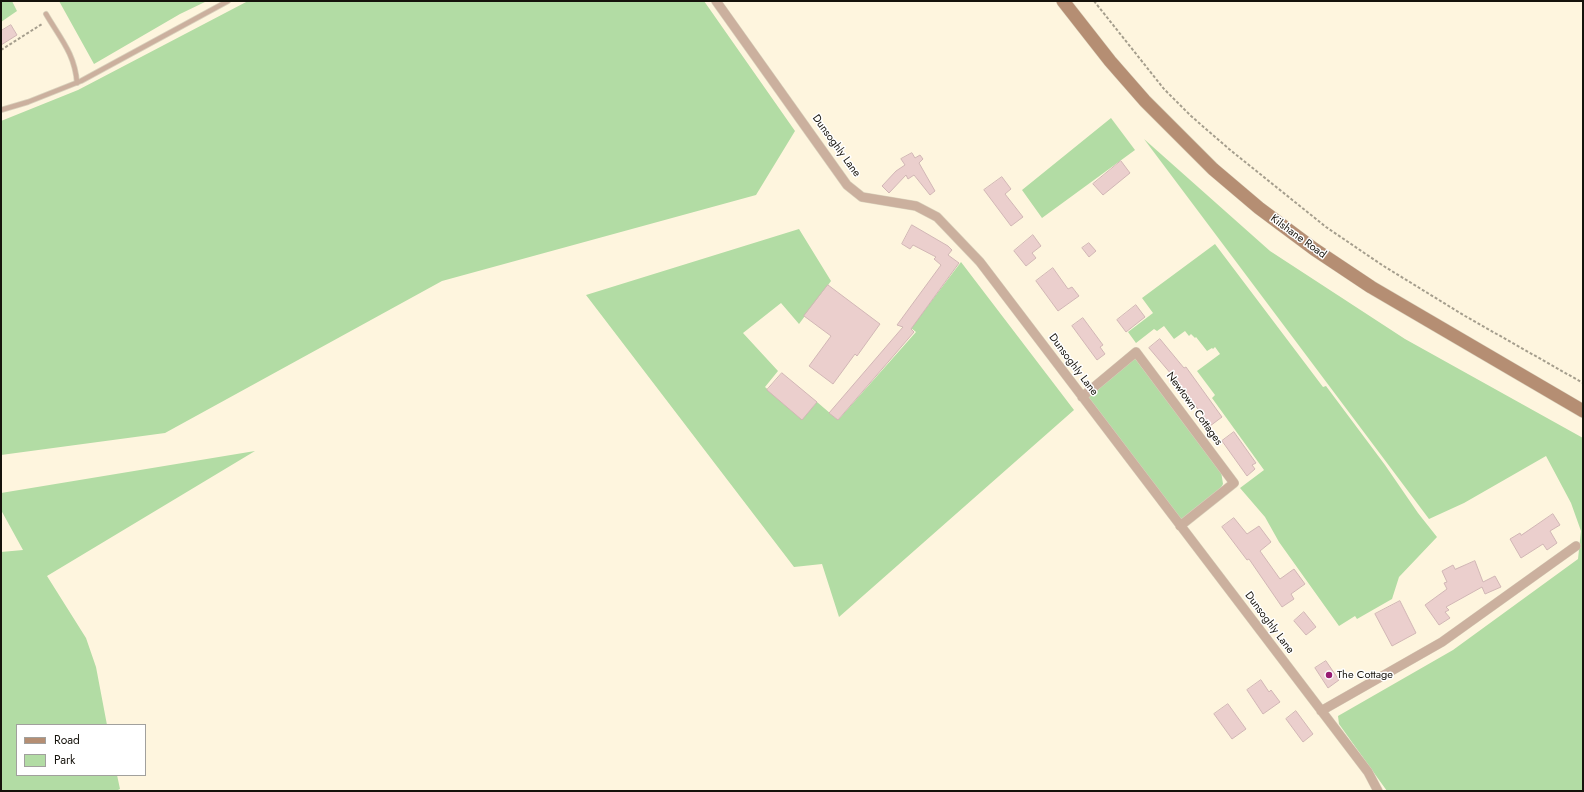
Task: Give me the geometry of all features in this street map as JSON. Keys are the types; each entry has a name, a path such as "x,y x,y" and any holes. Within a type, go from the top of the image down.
{"street":[{"name":"Dunsoghly Lane","path":"716,1 847,185 862,197 916,206 937,217 980,262 1368,772 1378,791"},
{"name":"Kilshane Road","path":"1063,1 1110,61 1145,102 1213,169 1259,208 1314,250 1371,287 1583,411"},
{"name":"Newtown Cottages","path":"1082,397 1136,352 1234,483 1180,526"},
{"path":"1321,710 1442,642 1576,546"}],"lane":[{"path":"1,110 28,102 77,83 228,1"},
{"path":"46,14 70,53 76,68 77,83"}],"path":[{"path":"1094,1 1164,89 1191,116 1229,149 1326,227 1382,265 1459,312 1583,383"},
{"path":"1,50 49,20"}],"green space":[{"path":"1,1 12,1 17,11 1,22"},
{"path":"59,1 207,1 180,14 94,64"},
{"path":"248,1 704,1 795,131 756,195 442,281 165,433 1,455 1,121 78,90"},
{"path":"1111,118 1135,150 1042,218 1022,190"},
{"path":"1144,139 1270,251 1405,339 1583,438 1583,791 1387,791 1339,724 1338,716 1453,650 1578,559 1581,531 1571,503 1546,456 1464,503 1429,519"},
{"path":"799,229 831,281 799,324 781,303 743,333 778,371 765,387 802,419 817,402 838,420 916,332 911,328 961,262 1074,410 839,617 822,564 794,567 586,295"},
{"path":"1215,244 1323,387 1326,386 1437,537 1399,577 1392,599 1357,619 1355,616 1339,626 1279,542 1265,517 1240,488 1264,470 1212,398 1215,395 1197,371 1220,354 1215,347 1207,351 1196,337 1195,338 1191,334 1189,336 1185,331 1174,339 1164,326 1157,331 1154,329 1136,343 1128,332 1153,313 1142,298"},
{"path":"1135,358 1221,471 1223,484 1219,491 1182,521 1088,397"},
{"path":"255,451 47,576 86,638 96,667 107,724 16,724 16,776 117,776 120,789 116,791 1,791 1,552 23,550 1,510 1,493"}],"building":[{"path":"11,25 17,35 1,45 1,31"},
{"path":"912,153 915,158 920,155 923,159 919,163 935,191 930,195 914,175 908,179 906,175 889,193 882,186 896,171 905,165 901,159"},
{"path":"1121,161 1130,173 1103,195 1093,184"},
{"path":"1002,177 1011,189 1005,194 1023,217 1011,226 984,190"},
{"path":"912,225 948,246 952,250 948,255 959,263 911,329 914,332 838,420 829,413 903,327 897,325 941,265 934,259 936,257 913,245 910,249 902,244"},
{"path":"1033,235 1041,246 1032,253 1036,258 1026,266 1014,251"},
{"path":"1089,243 1096,251 1089,257 1082,248"},
{"path":"1053,268 1068,289 1072,287 1079,296 1058,311 1036,281"},
{"path":"828,285 880,324 857,356 855,354 833,384 809,366 831,336 804,316"},
{"path":"1136,305 1145,317 1126,332 1117,320"},
{"path":"1083,318 1103,345 1100,347 1105,354 1097,360 1072,326"},
{"path":"1160,339 1184,368 1186,367 1222,417 1210,426 1183,388 1149,348"},
{"path":"782,373 817,402 802,420 767,390"},
{"path":"1234,432 1256,463 1252,465 1255,469 1247,476 1222,441"},
{"path":"1553,514 1560,525 1550,531 1557,543 1547,550 1543,544 1521,558 1510,539 1520,533 1521,535"},
{"path":"1234,518 1247,534 1259,526 1271,542 1260,551 1280,579 1294,569 1305,584 1291,594 1294,599 1282,607 1249,559 1247,560 1222,527"},
{"path":"1475,561 1483,582 1495,576 1501,587 1485,594 1482,587 1446,607 1449,610 1445,612 1450,618 1439,625 1425,605 1447,589 1444,583 1447,582 1442,571 1453,565 1455,569"},
{"path":"1400,601 1416,633 1392,646 1375,614"},
{"path":"1304,612 1316,627 1306,635 1294,621"},
{"name":"The Cottage","path":"1326,661 1339,680 1328,688 1315,668"},
{"path":"1261,680 1269,692 1271,690 1280,702 1263,714 1247,690"},
{"path":"1228,704 1246,729 1232,739 1214,714"},
{"path":"1296,711 1313,734 1303,742 1286,719"}],"place":[{"name":"The Cottage","path":"1329,675"}]}
